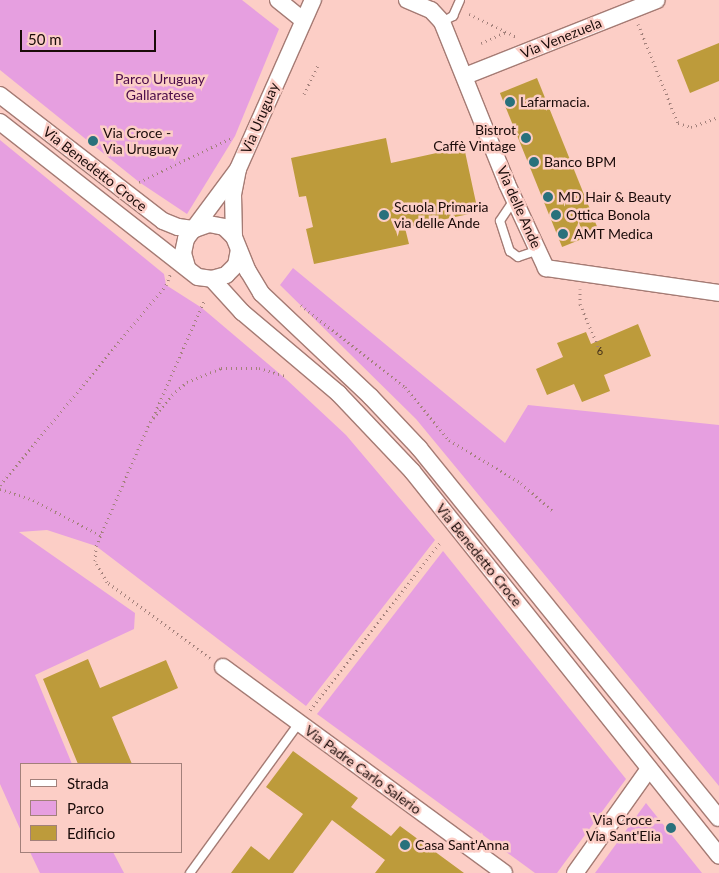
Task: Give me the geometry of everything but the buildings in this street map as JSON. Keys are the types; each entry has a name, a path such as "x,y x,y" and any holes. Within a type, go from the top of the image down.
{"street":[{"path":"278,0 303,20"},
{"name":"Via Uruguay","path":"196,228 238,169 313,0"},
{"name":"Via delle Ande","path":"408,0 430,10 442,22 546,268 719,294"},
{"name":"Via Venezuela","path":"465,76 657,0"},
{"name":"Via Benedetto Croce","path":"0,95 163,221 178,227 196,228"},
{"name":"Via Benedetto Croce","path":"0,122 188,267"},
{"path":"237,244 224,227 209,224 196,228 186,239 184,246 188,267 198,276 212,280 226,275 236,264 237,244 233,194 238,169"},
{"name":"Via Benedetto Croce","path":"237,244 261,292 371,397 419,448 719,818"},
{"name":"Via Benedetto Croce","path":"212,280 242,312 339,394 412,472 719,856"},
{"name":"Via Padre Carlo Salerio","path":"223,667 504,873"},
{"path":"575,873 649,770"}],"lane":[{"path":"442,22 453,16 460,0"},
{"path":"515,198 500,221 510,251 518,257 538,250"},
{"path":"190,873 299,723"}],"path":[{"path":"632,10 678,123 691,127 719,117"},
{"path":"469,14 524,41"},
{"path":"481,43 506,32"},
{"path":"304,94 318,63"},
{"path":"139,182 238,135"},
{"path":"0,485 166,285 172,272"},
{"path":"580,288 580,304 600,351"},
{"path":"206,299 100,535 95,562 108,582 223,667"},
{"path":"295,300 405,387 449,440 521,483 554,512"},
{"path":"150,422 172,395 203,374 235,366 286,376"},
{"path":"0,489 33,500 100,535"},
{"path":"310,710 441,542"}],"green space":[{"name":"Parco Uruguay Gallaratese","path":"0,0 242,0 279,29 235,136 187,214 139,182 0,70"},
{"path":"0,140 164,274 166,285 202,308 287,380 346,435 435,540 306,706 96,546 47,530 19,532 135,613 134,629 35,675 72,763 20,763 20,829 0,784"},
{"path":"293,268 505,443 528,405 719,425 719,786 416,419 280,285"},
{"path":"443,551 626,779 557,873 535,873 317,714"},
{"path":"646,803 702,873 595,873"},
{"path":"30,853 114,853 124,873 40,873"}],"place":[{"name":"Lafarmacia.","path":"510,102"},
{"name":"Bistrot Caffè Vintage","path":"526,138"},
{"name":"Via Croce - Via Uruguay","path":"93,141"},
{"name":"Banco BPM","path":"534,162"},
{"name":"MD Hair & Beauty","path":"548,197"},
{"name":"Scuola Primaria via delle Ande","path":"384,215"},
{"name":"Ottica Bonola","path":"556,215"},
{"name":"AMT Medica","path":"563,234"},
{"name":"Via Croce - Via Sant'Elia","path":"671,828"},
{"name":"Casa Sant'Anna","path":"405,845"}]}
